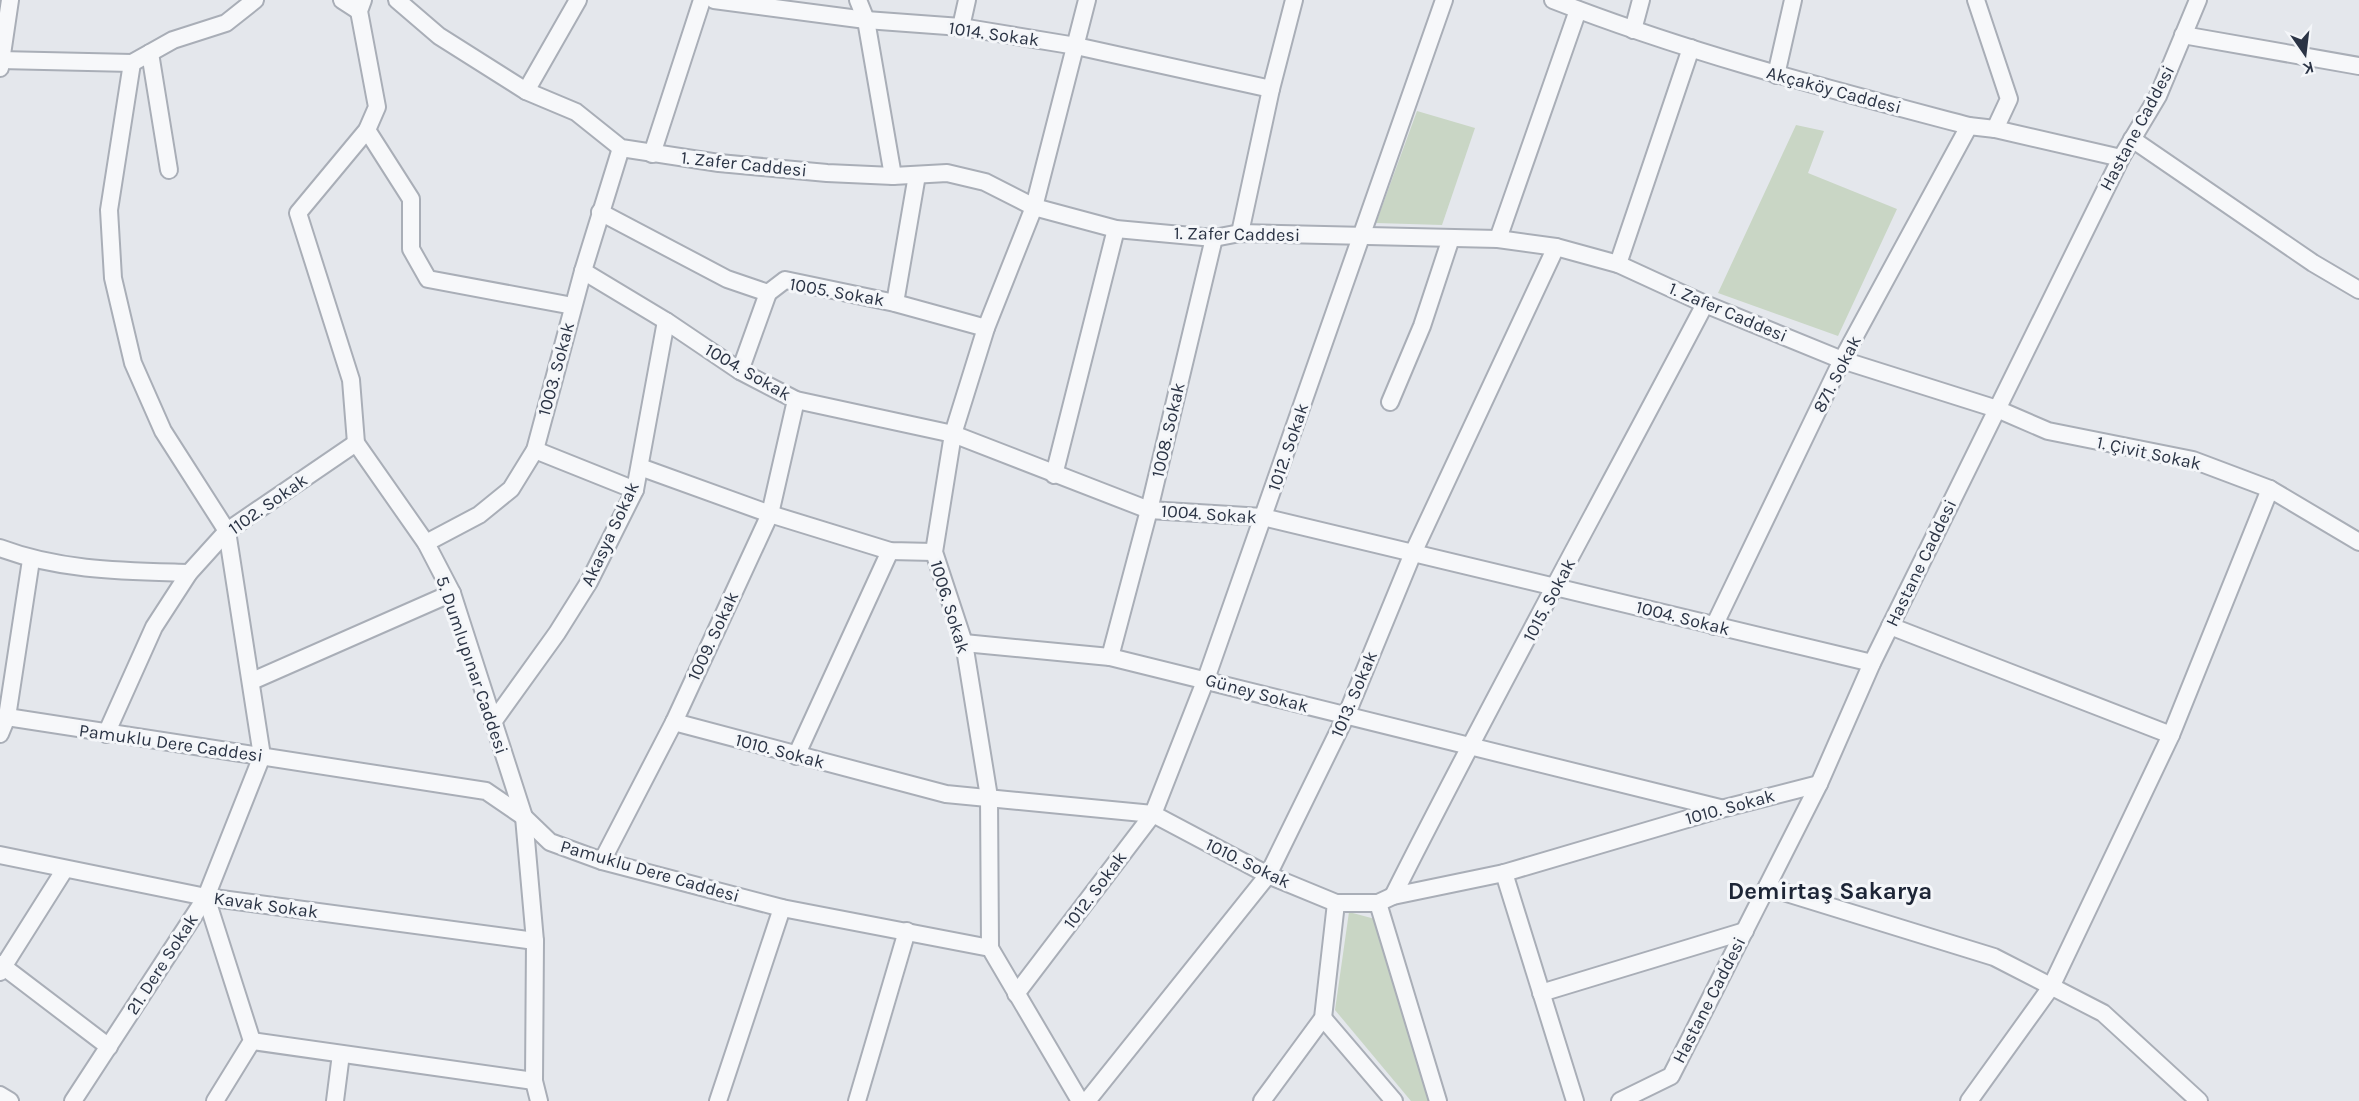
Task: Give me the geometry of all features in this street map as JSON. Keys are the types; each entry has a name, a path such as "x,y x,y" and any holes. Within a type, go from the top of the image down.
{"street":[{"path":"0,68 10,0"},
{"path":"0,61 132,63 174,40 226,23 255,0"},
{"path":"342,0 361,5 377,107 367,130 298,213 351,380 356,443"},
{"name":"1. Zafer Caddesi","path":"397,0 439,36 526,91 576,112 621,148 652,154 827,173 892,176 947,173 985,182 1034,207 1116,229 1214,238 1240,233 1498,239 1556,247 1618,264 1705,304 1842,360 1997,409"},
{"path":"526,91 578,0"},
{"path":"652,154 702,0"},
{"name":"1014. Sokak","path":"714,0 866,20 961,27 1076,46 1271,89"},
{"path":"858,0 866,20 892,176"},
{"path":"961,27 967,0"},
{"name":"1006. Sokak","path":"990,948 989,796 964,643 934,552 953,434 986,328 1034,207 1087,0"},
{"path":"1240,233 1271,89 1294,0"},
{"name":"1012. Sokak","path":"1016,994 1153,814 1206,679 1444,0"},
{"name":"Akçaköy Caddesi","path":"1553,0 1633,30 1776,75 1969,126 1995,129 2121,158"},
{"path":"1633,30 1641,0"},
{"path":"1776,75 1793,0"},
{"path":"1976,0 2009,99 1995,129"},
{"name":"Hastane Caddesi","path":"1620,1101 1671,1076 1819,784 1872,663 2121,158 2158,96 2198,0"},
{"path":"1498,239 1578,10"},
{"path":"2183,35 2359,66"},
{"path":"1618,264 1691,48"},
{"path":"150,53 169,170"},
{"path":"132,63 109,210 113,278 133,363 163,431 228,531"},
{"name":"871. Sokak","path":"1714,626 1842,360 1969,126"},
{"path":"367,130 411,199 411,249 428,279 573,306"},
{"path":"2132,139 2313,262 2359,290"},
{"name":"1003. Sokak","path":"426,543 479,515 511,489 535,450 573,306 621,148"},
{"path":"895,303 917,175"},
{"name":"1005. Sokak","path":"600,212 727,279 768,293 785,280 895,303 986,328"},
{"path":"1054,475 1116,229"},
{"name":"1008. Sokak","path":"1110,657 1149,510 1214,238"},
{"path":"1390,402 1422,326 1451,238"},
{"name":"1013. Sokak","path":"1087,1101 1268,875 1346,716 1413,553 1556,247"},
{"name":"1004. Sokak","path":"583,271 666,321 740,372 796,400 953,434 1149,510 1263,517 1872,663"},
{"path":"740,372 768,293"},
{"name":"1015. Sokak","path":"1386,899 1556,588 1705,304"},
{"name":"Akasya Sokak","path":"493,722 551,642 589,582 635,490 666,321"},
{"name":"1009. Sokak","path":"602,861 674,722 770,514 796,400"},
{"name":"1. Çivit Sokak","path":"1997,409 2048,431 2193,460 2270,489 2359,542"},
{"name":"1102. Sokak","path":"106,734 154,627 189,573 228,531 356,443"},
{"name":"5. Dumlupınar Caddesi","path":"356,443 426,543 452,593 524,817 536,940 534,1082 538,1101"},
{"path":"535,450 635,490"},
{"path":"640,466 770,514 890,551 934,552"},
{"path":"1969,1101 2051,987 2171,735 2270,489"},
{"name":"21. Dere Sokak","path":"73,1101 206,897 262,756 228,531"},
{"path":"0,548 31,560 85,569 189,573"},
{"path":"796,756 890,551"},
{"path":"0,734 7,717 31,560"},
{"path":"252,681 452,593"},
{"path":"1890,626 2171,735"},
{"name":"Güney Sokak","path":"964,643 1110,657 1206,679 1721,809"},
{"name":"Pamuklu Dere Caddesi","path":"7,717 486,791 524,817 550,842 602,861 782,908 990,948"},
{"name":"1010. Sokak","path":"674,722 946,794 989,796 1153,814 1268,875 1336,903 1386,899 1504,873 1721,809 1819,784"},
{"name":"Kavak Sokak","path":"0,855 206,897 536,940"},
{"path":"65,869 1,968 109,1047"},
{"path":"1504,873 1575,1101"},
{"path":"1767,887 1994,957 2103,1014 2199,1101"},
{"path":"206,897 252,1041 215,1101"},
{"path":"1386,899 1438,1101"},
{"path":"1262,1101 1323,1018 1336,903"},
{"path":"718,1101 782,908"},
{"path":"857,1101 907,931"},
{"path":"1541,993 1744,931"},
{"path":"990,948 1080,1101"},
{"path":"1323,1018 1394,1101"},
{"path":"252,1041 534,1082"},
{"path":"335,1101 341,1054"},
{"path":"0,1095 10,1101"}],"green space":[{"path":"1417,111 1475,128 1442,225 1376,223"},
{"path":"1796,125 1824,131 1808,173 1897,209 1838,336 1718,293"},
{"path":"1349,912 1375,919 1429,1101 1411,1101 1335,1010"}],"district":[{"name":"Demirtaş Sakarya","path":"1830,891"}]}
